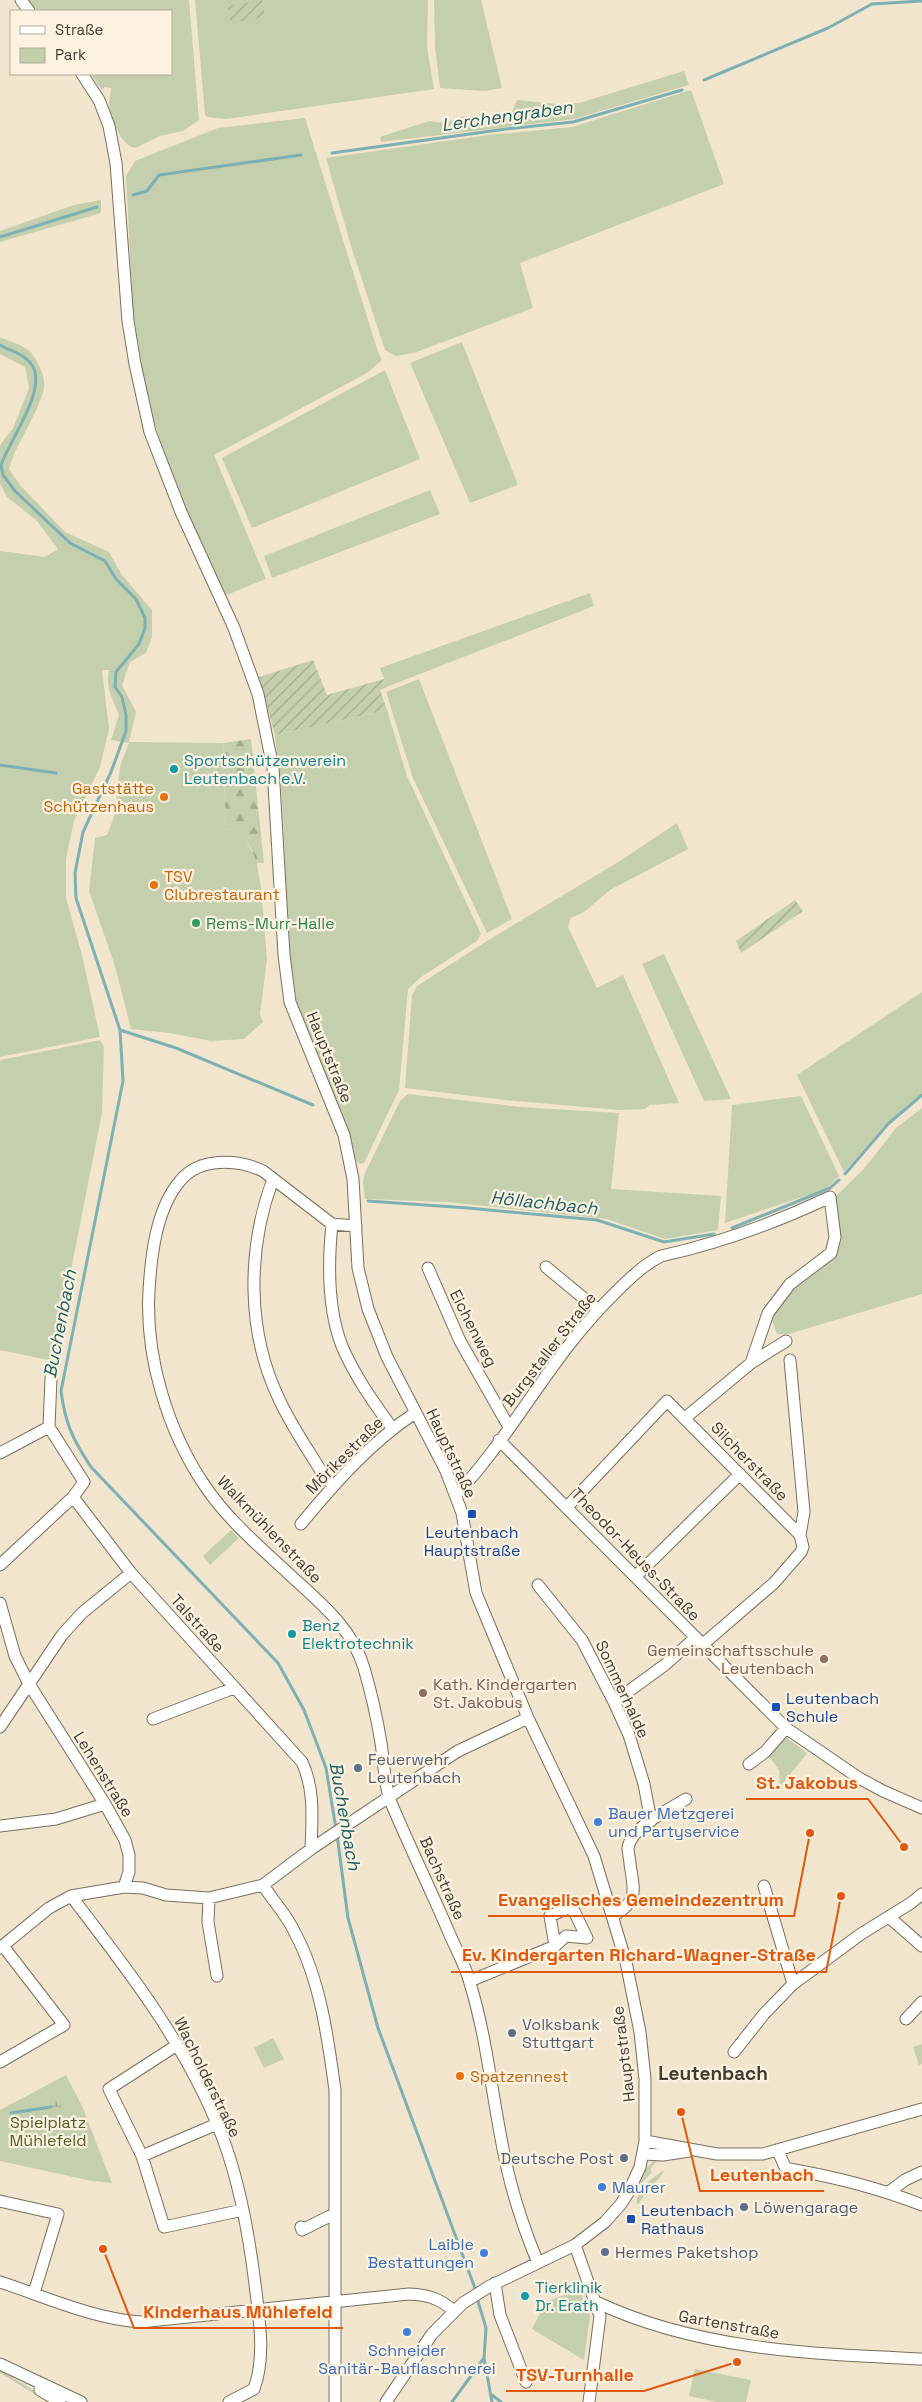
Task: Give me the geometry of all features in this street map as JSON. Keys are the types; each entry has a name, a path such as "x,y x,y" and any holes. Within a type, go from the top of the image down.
{"street":[{"path":"21,0 29,10"},
{"name":"Hauptstraße","path":"83,75 99,100 109,126 113,144 128,321 150,432 180,512 251,669 268,741 275,800 284,955 290,1002 344,1135 353,1179 358,1268 368,1308 382,1347 446,1471 456,1495 465,1527 476,1593 528,1718 594,1856 626,1962 640,2032 645,2079 644,2154 633,2183 620,2204 605,2222 575,2245 492,2284 463,2303 418,2352 386,2402"},
{"name":"Walkmühlenstraße","path":"332,1224 250,1164 217,1163 199,1168 187,1174 178,1182 162,1216 151,1269 149,1325 156,1368 173,1425 186,1455 206,1488 271,1557 338,1620 350,1635 364,1668 381,1743 389,1796"},
{"path":"273,1179 264,1205 258,1233 254,1286 256,1323 272,1382 280,1401 324,1476 333,1485"},
{"name":"Burgstaller Straße","path":"456,1495 476,1474 554,1364 598,1310 629,1279 650,1262 661,1256 742,1234 777,1222 830,1197 835,1237 831,1253 790,1284 768,1313 751,1363"},
{"path":"356,1226 332,1224 329,1256 335,1323 343,1346 363,1383 392,1428"},
{"path":"546,1267 598,1310"},
{"name":"Eichenweg","path":"428,1268 460,1341 509,1427"},
{"path":"685,1418 751,1363 786,1341"},
{"path":"614,1702 698,1642 774,1584 803,1547 800,1535 804,1512 790,1360"},
{"path":"0,1565 73,1497 84,1482 49,1427 51,1378"},
{"name":"Silcherstraße","path":"567,1507 667,1401 800,1535"},
{"name":"Mörikestraße","path":"301,1524 333,1485 392,1428 415,1413"},
{"path":"0,1453 49,1427"},
{"name":"Theodor-Heuss-Straße","path":"499,1440 636,1576 698,1642 786,1728 859,1778 922,1808"},
{"path":"636,1576 740,1474"},
{"name":"Talstraße","path":"73,1497 131,1573 302,1762 308,1776 311,1796 311,1850"},
{"path":"0,1727 62,1635 82,1613 131,1573"},
{"name":"Sommerhalde","path":"538,1585 582,1640 614,1702 644,1784 651,1820"},
{"name":"Lehenstraße","path":"0,1603 15,1656 29,1684 105,1804 125,1840 129,1855 129,1872 124,1887"},
{"path":"154,1719 234,1688"},
{"path":"0,2062 64,2026 2,1947 49,1908 71,1896 124,1887 143,1888 166,1894 209,1898 263,1885 389,1796 458,1751 528,1718"},
{"path":"748,1764 765,1752 786,1728"},
{"name":"Bachstraße","path":"389,1796 470,1981 486,2047 508,2172 538,2263"},
{"path":"613,1916 628,1907 632,1900 634,1888 628,1848 634,1837 651,1820 686,1799"},
{"path":"0,1826 56,1819 105,1804"},
{"path":"263,1885 295,1932 305,1953 321,2008 335,2090 335,2402"},
{"path":"764,1886 792,1984"},
{"path":"734,2052 764,2014 792,1984 861,1934 922,1894"},
{"name":"Wacholderstraße","path":"71,1896 154,2007 177,2045 217,2124 231,2164 243,2210 258,2310 261,2365 254,2389 230,2402"},
{"path":"209,1898 208,1922 217,1976"},
{"path":"889,1917 922,1946"},
{"path":"470,1981 555,1946"},
{"path":"906,2019 922,2002"},
{"path":"177,2045 109,2089 142,2156 164,2227 243,2210"},
{"path":"644,2154 662,2155 692,2151 748,2155 778,2151 922,2108"},
{"path":"142,2156 217,2124"},
{"path":"645,2141 673,2144 692,2151"},
{"path":"778,2151 785,2167 789,2170 889,2192 922,2205"},
{"path":"889,2192 922,2172"},
{"path":"0,2201 58,2214 34,2293"},
{"path":"301,2227 302,2230 334,2214"},
{"path":"575,2245 600,2316 589,2402"},
{"path":"0,2282 96,2315 117,2320 140,2322 409,2294 428,2295 437,2298 454,2312"},
{"path":"492,2284 500,2316 526,2382"},
{"name":"Gartenstraße","path":"596,2302 645,2323 704,2339 829,2355 922,2359"},
{"path":"0,2365 60,2402"},
{"path":"0,2365 81,2402"}],"green space":[{"path":"28,0 189,0 199,120 183,131 160,136 135,148 130,146 121,136 111,115 109,103 111,88 105,87 102,90 92,75 172,75 172,10 36,10"},
{"path":"195,0 428,0 427,47 434,89 226,119 207,117 205,115"},
{"path":"262,0 265,17 231,23 228,6"},
{"path":"434,0 481,0 502,88 484,91 440,88 435,47"},
{"path":"684,71 689,85 574,119 381,142 380,137 429,121 446,123 464,116 510,116 517,100 557,104 579,103"},
{"path":"691,90 724,184 520,263 533,308 414,353 395,356 385,350 350,243 326,158 489,135 572,127"},
{"path":"305,118 382,360 367,373 214,455 266,579 224,596 169,470 148,400 133,313 126,176 135,161 218,128"},
{"path":"101,200 101,213 0,242 0,231 74,205"},
{"path":"0,337 28,350 35,357 44,378 41,399 9,469 21,486 65,532 109,552 122,575 152,610 152,637 146,653 130,662 122,685 136,712 129,742 223,743 226,827 243,836 256,858 261,888 267,959 260,1014 263,1022 244,1039 211,1041 170,1033 131,1029 115,966 89,891 95,838 107,835 115,814 120,766 129,743 111,740 119,715 109,688 109,670 102,670 109,729 100,767 74,821 66,859 66,898 82,955 100,1037 0,1057 0,551 45,557 58,549 36,520 7,497 0,484 0,445 13,428 29,388 25,367 0,354"},
{"path":"462,342 518,485 470,503 410,363"},
{"path":"385,370 420,459 252,528 222,458"},
{"path":"430,490 440,514 272,578 264,556"},
{"path":"590,593 594,606 387,687 380,668"},
{"path":"313,660 327,695 384,679 387,687 380,690 387,710 275,735 259,677"},
{"path":"419,679 512,919 487,933 413,778 386,692"},
{"path":"387,710 407,776 481,934 477,941 421,977 408,989 399,1090 364,1163 360,1164 355,1160 347,1131 295,999 287,926 284,827 275,735"},
{"path":"251,739 264,863 256,863 252,850 246,841 226,827 223,743"},
{"path":"677,823 688,849 610,890 584,912 571,918 568,927 597,988 623,975 679,1103 650,1105 645,1109 620,1110 515,1101 405,1088 412,995 417,986 487,941 620,861"},
{"path":"795,900 803,911 741,953 736,941"},
{"path":"664,954 731,1099 704,1101 642,964"},
{"path":"922,992 922,1093 886,1124 844,1172 797,1075"},
{"path":"100,1040 104,1047 102,1113 53,1361 0,1350 0,1060"},
{"path":"408,1094 520,1107 619,1113 611,1189 721,1196 718,1230 665,1239 607,1219 448,1202 365,1199 363,1182 365,1173 400,1101"},
{"path":"801,1096 839,1176 828,1187 814,1193 725,1223 732,1105"},
{"path":"922,1108 922,1294 789,1334 777,1334 770,1315 791,1287 835,1256 835,1197 863,1170 896,1128"},
{"path":"231,1530 239,1538 210,1565 203,1556"},
{"path":"786,1737 807,1753 780,1787 779,1770 768,1755"},
{"path":"273,2038 284,2059 264,2068 254,2048"},
{"path":"922,2044 922,2064 919,2065 913,2047"},
{"name":"Spielplatz Mühlefeld","path":"66,2075 82,2106 112,2183 92,2181 0,2161 0,2110"},
{"path":"54,2098 65,2109 62,2119 55,2121 50,2116"},
{"path":"656,2159 661,2161 657,2161 650,2169 652,2172 639,2186 646,2168"},
{"path":"664,2170 660,2178 637,2204 637,2199 642,2189"},
{"path":"579,2289 590,2315 584,2360 532,2329 546,2302"},
{"path":"695,2369 751,2380 746,2402 716,2402 689,2396"},
{"path":"0,2370 53,2402 48,2402 0,2373"}],"waterway":[{"name":"Lerchengraben","path":"704,80 828,28 872,4 922,1"},
{"name":"Lerchengraben","path":"332,153 506,129 573,122 682,90"},
{"name":"Lerchengraben","path":"133,195 147,191 159,175 301,155"},
{"name":"Lerchengraben","path":"0,237 97,207"},
{"name":"Buchenbach","path":"0,345 26,358 32,365 36,375 35,387 26,415 1,465 3,475 15,491 70,543 105,561 116,579 136,599 145,618 145,628 139,644 116,672 115,687 122,697 126,715 126,731 111,772 83,832 75,873 76,898 120,1030 123,1081 61,1391 65,1413 75,1440 91,1467 278,1663 304,1710 326,1768 336,1829"},
{"path":"0,765 56,773"},
{"name":"Höllachbach","path":"120,1030 176,1048 313,1105"},
{"name":"Höllachbach","path":"845,1174 888,1124 922,1095"},
{"name":"Höllachbach","path":"732,1228 830,1188 839,1180"},
{"name":"Höllachbach","path":"368,1201 597,1220 664,1242 714,1234"},
{"name":"Buchenbach","path":"337,1835 348,1918 378,2028 476,2291"},
{"path":"11,2113 51,2107"},
{"name":"Buchenbach","path":"477,2298 486,2328 484,2358 492,2402"},
{"path":"452,2402 484,2358"},
{"path":"492,2395 501,2402"}],"place":[{"name":"Sportschützenverein Leutenbach e.V.","path":"174,769"},
{"name":"Gaststätte Schützenhaus","path":"164,797"},
{"name":"TSV Clubrestaurant","path":"154,885"},
{"name":"Rems-Murr-Halle","path":"196,923"},
{"name":"Leutenbach Hauptstraße","path":"472,1514"},
{"name":"Benz Elektrotechnik","path":"292,1634"},
{"name":"Gemeinschaftsschule Leutenbach","path":"824,1659"},
{"name":"Kath. Kindergarten St. Jakobus","path":"423,1693"},
{"name":"Leutenbach Schule","path":"776,1707"},
{"name":"Feuerwehr Leutenbach","path":"358,1768"},
{"name":"Bauer Metzgerei und Partyservice","path":"598,1822"},
{"name":"Evangelisches Gemeindezentrum","path":"810,1833"},
{"name":"St. Jakobus","path":"904,1847"},
{"name":"Ev. Kindergarten Richard-Wagner-Straße","path":"841,1896"},
{"name":"Volksbank Stuttgart","path":"512,2033"},
{"name":"Spatzennest","path":"460,2076"},
{"name":"Leutenbach","path":"681,2112"},
{"name":"Deutsche Post","path":"624,2158"},
{"name":"Maurer","path":"602,2187"},
{"name":"Löwengarage","path":"744,2207"},
{"name":"Leutenbach Rathaus","path":"631,2219"},
{"name":"Kinderhaus Mühlefeld","path":"103,2249"},
{"name":"Hermes Paketshop","path":"605,2252"},
{"name":"Laible Bestattungen","path":"484,2253"},
{"name":"Tierklinik Dr. Erath","path":"525,2296"},
{"name":"Schneider Sanitär-Bauflaschnerei","path":"407,2332"},
{"name":"TSV-Turnhalle","path":"737,2362"}],"district":[{"name":"Leutenbach","path":"713,2073"}]}
